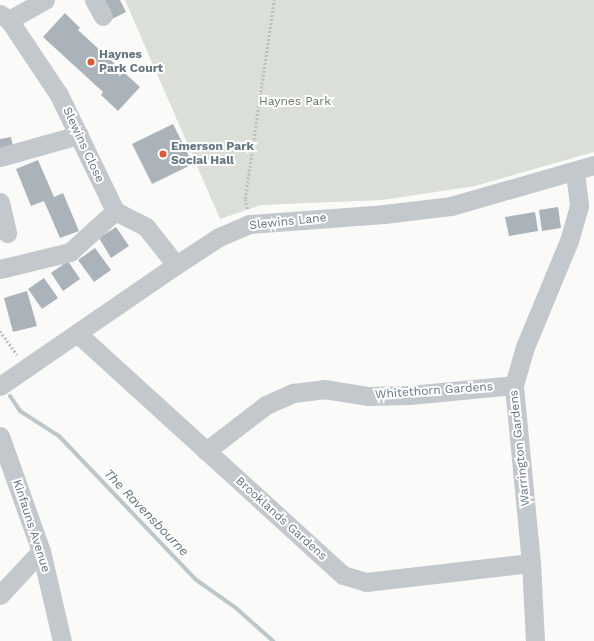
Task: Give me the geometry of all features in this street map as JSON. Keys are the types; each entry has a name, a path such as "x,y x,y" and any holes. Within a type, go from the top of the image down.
{"street":[{"path":"4,17 45,0"},
{"path":"94,0 103,16"},
{"name":"Slewins Close","path":"4,17 59,95 115,211"},
{"path":"0,157 79,136"},
{"name":"Slewins Lane","path":"0,386 29,368 176,265 219,237 249,224 384,214 451,206 594,165"},
{"name":"Warrington Gardens","path":"535,641 531,563 514,385 525,347 570,241 579,205 575,171"},
{"path":"0,202 6,233"},
{"path":"1,269 70,252 115,211 146,227 176,265"},
{"name":"Brooklands Gardens","path":"78,334 343,575 354,580 366,582 531,563"},
{"name":"Whitethorn Gardens","path":"206,451 266,405 293,394 324,389 368,396 410,395 514,385"},
{"name":"Kinfauns Avenue","path":"0,436 41,551 62,641"},
{"path":"0,595 41,551"}],"path":[{"path":"249,224 245,200 274,0"},
{"path":"0,330 29,368"}],"green space":[{"name":"Haynes Park","path":"125,0 594,0 594,152 475,186 382,200 261,205 220,219"}],"building":[{"path":"103,0 120,0 126,12 112,19"},
{"name":"Haynes Park Court","path":"65,13 80,28 78,30 140,87 118,111 101,95 103,92 43,37"},
{"name":"Emerson Park Social Hall","path":"173,124 193,164 152,184 132,144"},
{"path":"11,137 13,147 0,150 0,139"},
{"path":"38,160 54,197 63,193 79,231 60,238 44,201 31,206 16,169"},
{"path":"558,207 561,228 542,231 539,210"},
{"path":"535,212 538,231 509,236 505,217"},
{"path":"116,227 129,246 111,258 99,238"},
{"path":"95,248 111,270 94,282 78,260"},
{"path":"68,261 80,279 63,291 51,273"},
{"path":"44,278 58,298 42,309 28,289"},
{"path":"27,291 37,326 13,332 4,298"}],"waterway":[{"name":"The Ravensbourne","path":"10,396 20,411 59,436 195,579 236,608 273,641"}],"place":[{"name":"Haynes Park Court","path":"91,62"},
{"name":"Emerson Park Social Hall","path":"163,154"}]}
